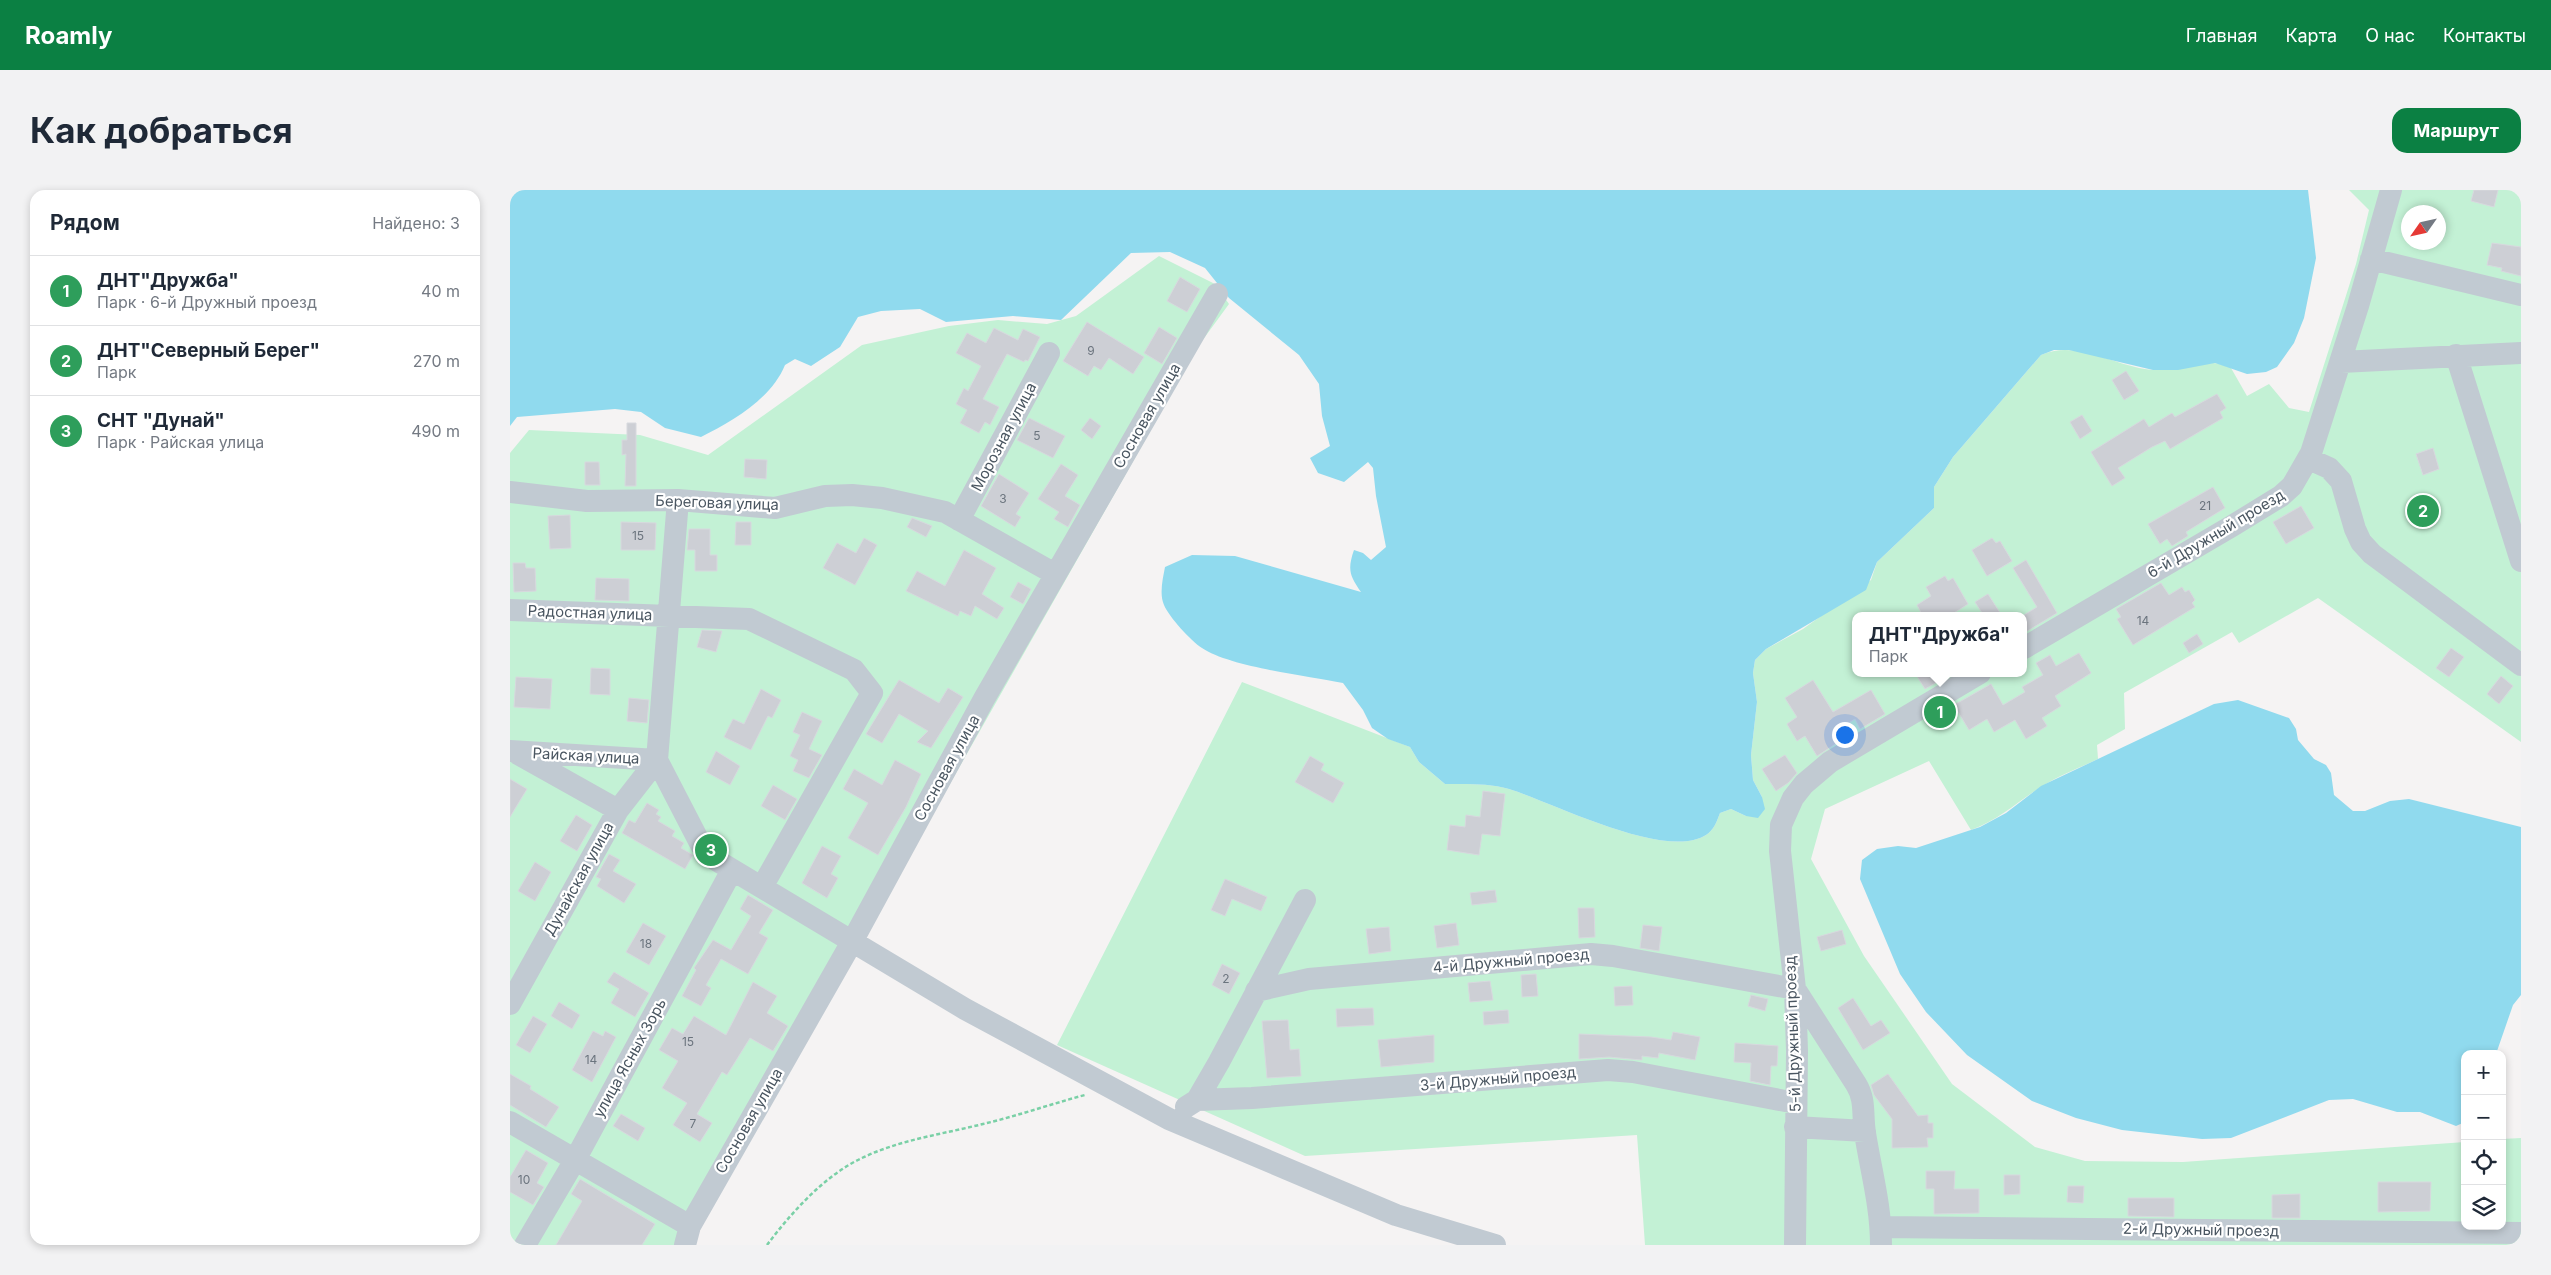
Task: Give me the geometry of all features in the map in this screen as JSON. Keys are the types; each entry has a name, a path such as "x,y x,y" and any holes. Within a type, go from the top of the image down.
{"street":[{"name":"6-й Дружный проезд","path":"2027,646 2281,496 2292,486 2309,459 2341,362 2391,190"},
{"path":"2371,259 2521,295"},
{"name":"Сосновая улица","path":"687,1235 853,940 1055,574 1217,294"},
{"name":"Морозная улица","path":"958,520 1049,353"},
{"path":"2341,362 2521,353"},
{"path":"2456,355 2521,561"},
{"path":"2309,459 2329,468 2341,481 2355,529 2361,542 2372,554 2521,665"},
{"name":"Береговая улица","path":"510,492 588,501 678,500 775,508 825,496 852,495 882,498 945,512 1055,574"},
{"path":"657,760 678,500"},
{"name":"Радостная улица","path":"510,610 749,619 854,670 872,693 762,887"},
{"name":"5-й Дружный проезд","path":"1794,1245 1796,1103 1794,989 1780,851 1780,825 1793,798 1804,784 1830,762 1973,677"},
{"path":"512,751 618,810"},
{"name":"Райская улица","path":"512,751 657,760 701,845 712,856 732,870 965,1008 1169,1119 1396,1214 1495,1245"},
{"name":"Дунайская улица","path":"510,1004 618,810 657,760"},
{"name":"улица Ясных Зорь","path":"525,1245 574,1160 732,870"},
{"path":"1169,1119 1197,1100 1305,900"},
{"name":"4-й Дружный проезд","path":"1256,991 1309,979 1591,954 1612,956 1794,989"},
{"path":"1794,989 1864,1100 1865,1131 1878,1194 1881,1236"},
{"name":"3-й Дружный проезд","path":"1197,1100 1252,1098 1608,1070 1633,1072 1796,1103"},
{"path":"510,1122 574,1160 687,1235"},
{"path":"1795,1127 1865,1131"},
{"name":"2-й Дружный проезд","path":"1881,1236 2521,1233"}],"path":[{"path":"767,1245 811,1196 837,1174 861,1158 899,1144 988,1123 1110,1087"}],"green space":[{"path":"2349,190 2521,190 2521,742 2318,598 2239,643 2232,632 2124,693 2125,729 2097,745 2098,759 2048,783 1981,826 1971,830 1929,761 1825,809 1811,859 1864,956 1952,1084 2035,1147 2085,1161 2183,1162 2461,1142 2461,1230 2506,1230 2506,1139 2521,1138 2521,1245 1645,1245 1637,1135 1305,1156 1057,1045 1242,682 1410,747 1419,762 1445,784 1501,787 1608,827 1664,841 1688,841 1709,833 1720,813 1731,809 1746,816 1762,797 1753,780 1751,755 1757,702 1753,673 1755,660 1766,649 1803,629 1871,580 1877,562 1934,508 1934,487 1953,457 2041,355 2069,350 2084,352 2127,365 2156,370 2213,363 2231,368 2247,396 2269,384 2289,408 2309,412 2356,264 2369,210"},
{"path":"1159,256 1215,284 1229,304 1199,345 688,1245 510,1245 510,453 529,430 640,435 708,455 862,345 949,326 998,320 1047,324 1076,316"}],"water":[{"path":"510,190 2308,190 2316,258 2304,318 2294,343 2277,367 2266,372 2247,374 2215,363 2178,370 2153,370 2069,350 2054,350 2041,355 1953,457 1934,487 1934,508 1877,562 1866,590 1766,649 1755,660 1753,673 1757,702 1751,755 1753,780 1762,797 1765,809 1758,818 1746,816 1731,809 1720,813 1713,828 1706,835 1688,841 1664,841 1608,827 1509,789 1485,785 1445,784 1419,762 1410,747 1388,739 1372,728 1363,710 1343,683 1250,666 1215,655 1197,645 1175,622 1164,605 1162,596 1165,567 1192,555 1235,556 1361,592 1354,582 1350,568 1354,550 1363,553 1371,560 1386,547 1376,496 1373,468 1368,462 1344,482 1318,473 1310,458 1330,446 1322,416 1319,384 1299,355 1229,298 1205,268 1170,252 1131,253 1061,320 1013,316 946,322 920,309 881,311 858,317 840,347 811,366 795,359 785,365 779,377 761,399 726,424 701,437 665,428 641,412 615,409 517,417 510,426"},
{"path":"2238,700 2289,718 2296,729 2298,740 2314,759 2326,765 2331,773 2334,795 2353,811 2365,811 2390,801 2409,799 2521,827 2521,995 2513,1005 2497,1050 2461,1050 2461,1124 2456,1126 2420,1112 2397,1112 2353,1099 2329,1100 2231,1138 2202,1139 2122,1130 2076,1118 2032,1101 1967,1055 1926,1012 1900,974 1860,879 1862,860 1877,849 1898,846 1916,848 1980,827 2006,813 2041,786 2214,704"}],"building":[{"path":"2474,190 2498,190 2494,207 2471,201"},
{"path":"2492,243 2521,247 2521,276 2501,271 2502,268 2487,265"},
{"path":"1180,277 1200,289 1187,312 1167,301"},
{"path":"1087,322 1144,357 1133,374 1109,358 1101,370 1094,366 1088,376 1063,361"},
{"path":"1159,327 1177,338 1162,364 1144,353"},
{"path":"994,328 1018,340 1023,329 1040,337 1028,361 1025,360 1024,362 1007,354 983,399 999,407 990,425 985,422 979,433 960,423 967,410 956,404 964,388 968,391 981,366 956,353 967,333 986,343"},
{"path":"2126,371 2139,391 2124,400 2112,380"},
{"path":"2217,394 2226,408 2220,412 2223,418 2170,449 2165,441 2152,447 2118,468 2125,478 2112,486 2091,452 2144,419 2149,427 2172,413 2175,417"},
{"path":"2082,415 2092,431 2080,439 2070,422"},
{"path":"1029,418 1065,436 1053,458 1017,440"},
{"path":"1090,418 1101,426 1092,439 1081,430"},
{"path":"627,423 636,423 636,486 625,486 626,454 622,455 622,440 627,440"},
{"path":"2433,448 2439,469 2423,475 2416,454"},
{"path":"745,459 767,460 766,479 744,477"},
{"path":"585,462 599,462 600,485 585,485"},
{"path":"1061,464 1078,475 1065,496 1080,505 1068,527 1054,519 1059,512 1038,499"},
{"path":"999,474 1029,493 1016,514 1021,517 1015,527 981,506"},
{"path":"2213,487 2225,508 2186,532 2188,536 2172,546 2167,539 2160,544 2148,524"},
{"path":"2301,506 2314,528 2286,544 2273,522"},
{"path":"570,515 571,548 550,549 548,516"},
{"path":"912,518 932,526 926,537 907,527"},
{"path":"621,522 656,523 655,550 621,550"},
{"path":"736,522 751,522 751,545 735,545"},
{"path":"689,529 710,529 710,555 717,555 717,571 695,571 695,550 687,550"},
{"path":"864,538 877,545 855,585 823,568 837,543 856,553"},
{"path":"1992,538 1996,543 2000,541 2012,561 1987,576 1972,550"},
{"path":"964,550 996,568 982,594 1004,608 997,619 975,606 971,616 960,611 958,616 906,591 917,571 945,586"},
{"path":"2026,560 2057,613 2027,631 2027,613 2037,607 2013,568"},
{"path":"513,563 525,563 526,568 535,568 536,591 514,592"},
{"path":"1945,576 1948,581 1953,578 1968,604 1955,612 1921,612 1917,605 1931,596 1926,587"},
{"path":"596,578 629,579 629,601 595,600"},
{"path":"1018,582 1031,589 1023,604 1010,597"},
{"path":"2161,583 2169,595 2182,587 2185,592 2189,590 2195,600 2192,603 2195,607 2133,645 2117,619 2121,617 2116,609"},
{"path":"1988,594 1999,612 1981,612 1975,602"},
{"path":"702,630 722,631 716,652 697,647"},
{"path":"2197,634 2203,644 2189,653 2183,643"},
{"path":"2451,648 2464,657 2449,677 2436,668"},
{"path":"2079,653 2091,673 2055,696 2061,706 2042,718 2047,726 2026,739 2015,720 1994,732 1987,719 1969,730 1954,705 1991,684 2003,705 2025,692 2022,687 2043,675 2036,663 2050,655 2056,666"},
{"path":"591,668 610,669 610,695 590,694"},
{"path":"2501,676 2513,686 2499,704 2487,694"},
{"path":"516,677 552,679 550,709 514,707"},
{"path":"1918,677 1945,677 1925,689"},
{"path":"899,680 939,703 948,688 963,697 931,748 917,742 928,731 899,714 882,743 866,734"},
{"path":"1813,680 1833,712 1871,690 1885,714 1860,729 1855,719 1834,732 1840,741 1817,756 1805,736 1797,741 1787,724 1797,717 1785,698"},
{"path":"761,689 781,700 772,718 768,716 751,750 724,737 733,719 744,724"},
{"path":"629,698 649,700 647,723 627,721"},
{"path":"802,712 822,721 809,749 822,755 809,778 793,771 798,760 790,756 800,735 793,732"},
{"path":"716,751 740,766 730,785 706,772"},
{"path":"1785,755 1797,773 1788,783 1776,791 1762,769"},
{"path":"1310,756 1324,764 1321,770 1344,783 1333,803 1295,782"},
{"path":"895,760 921,774 906,807 878,855 848,838 868,803 843,789 854,769 882,785"},
{"path":"510,779 527,789 510,817"},
{"path":"773,785 797,799 785,820 761,806"},
{"path":"1483,791 1505,794 1500,836 1482,834 1479,855 1447,850 1450,825 1465,827 1466,815 1480,817"},
{"path":"647,803 659,810 656,814 661,817 658,821 675,831 672,836 684,843 681,848 693,855 685,869 622,833 629,820 635,823"},
{"path":"576,815 592,825 577,851 560,841"},
{"path":"822,846 841,856 831,874 838,878 827,898 802,883"},
{"path":"609,854 620,860 613,871 636,884 624,903 597,886 601,879 596,877"},
{"path":"535,862 551,872 535,901 518,891"},
{"path":"1225,879 1267,897 1261,911 1232,899 1225,916 1211,910"},
{"path":"1495,890 1497,902 1472,905 1470,893"},
{"path":"748,895 773,910 759,933 768,938 748,974 721,959 706,985 711,988 701,1006 682,996 696,970 694,968 713,940 731,950 751,916 740,909"},
{"path":"1578,908 1594,908 1595,937 1579,938"},
{"path":"643,923 666,936 649,965 626,952"},
{"path":"1456,923 1459,945 1437,948 1434,926"},
{"path":"1643,925 1662,927 1659,951 1640,948"},
{"path":"1389,927 1391,951 1369,954 1366,929"},
{"path":"1842,930 1846,944 1821,951 1817,937"},
{"path":"1222,964 1240,973 1229,994 1212,985"},
{"path":"614,972 649,993 635,1017 611,1003 619,989 607,982"},
{"path":"1536,974 1538,996 1522,997 1521,975"},
{"path":"1490,981 1493,1000 1470,1002 1468,983"},
{"path":"753,982 777,996 767,1013 788,1026 773,1051 750,1038 727,1075 722,1072 697,1114 712,1123 700,1142 673,1125 687,1103 662,1088 678,1061 659,1050 672,1028 683,1034 694,1016 726,1035"},
{"path":"1632,986 1633,1005 1615,1006 1614,987"},
{"path":"1751,995 1768,999 1765,1011 1748,1006"},
{"path":"1853,998 1871,1026 1881,1020 1890,1033 1863,1050 1838,1008"},
{"path":"559,1002 580,1015 572,1029 551,1016"},
{"path":"1373,1008 1374,1025 1337,1027 1336,1009"},
{"path":"1508,1010 1509,1023 1484,1025 1483,1012"},
{"path":"533,1016 547,1024 530,1053 516,1045"},
{"path":"1288,1020 1290,1050 1299,1049 1301,1076 1267,1078 1262,1021"},
{"path":"593,1031 603,1036 605,1031 616,1037 592,1082 572,1070"},
{"path":"1673,1032 1700,1037 1695,1060 1659,1053 1658,1058 1642,1056 1642,1060 1609,1057 1579,1059 1579,1034 1651,1037 1671,1040"},
{"path":"1434,1035 1434,1062 1381,1067 1378,1040"},
{"path":"1735,1043 1778,1046 1777,1066 1771,1066 1770,1085 1750,1081 1751,1063 1734,1062"},
{"path":"510,1074 531,1086 530,1089 559,1107 546,1127 510,1105"},
{"path":"1888,1074 1918,1116 1928,1115 1928,1123 1933,1123 1933,1138 1927,1138 1928,1147 1892,1148 1892,1119 1874,1095 1871,1085"},
{"path":"621,1114 645,1128 638,1141 613,1126"},
{"path":"526,1150 548,1163 537,1183 544,1187 533,1205 510,1192 510,1177"},
{"path":"1926,1171 1955,1171 1954,1189 1979,1189 1979,1213 1934,1214 1934,1189 1926,1189"},
{"path":"2004,1175 2020,1175 2020,1194 2004,1195"},
{"path":"580,1179 655,1224 642,1245 556,1245 582,1201 571,1194"},
{"path":"2378,1182 2431,1182 2430,1211 2378,1212"},
{"path":"2068,1186 2084,1186 2083,1203 2067,1202"},
{"path":"2300,1194 2300,1218 2272,1218 2272,1195"},
{"path":"2128,1198 2174,1198 2174,1217 2128,1216"}],"place":[{"name":"ДНТ\"Северный Берег\"","path":"2423,511"},
{"name":"ДНТ\"Дружба\"","path":"1940,712"},
{"name":"СНТ \"Дунай\"","path":"711,850"}]}
